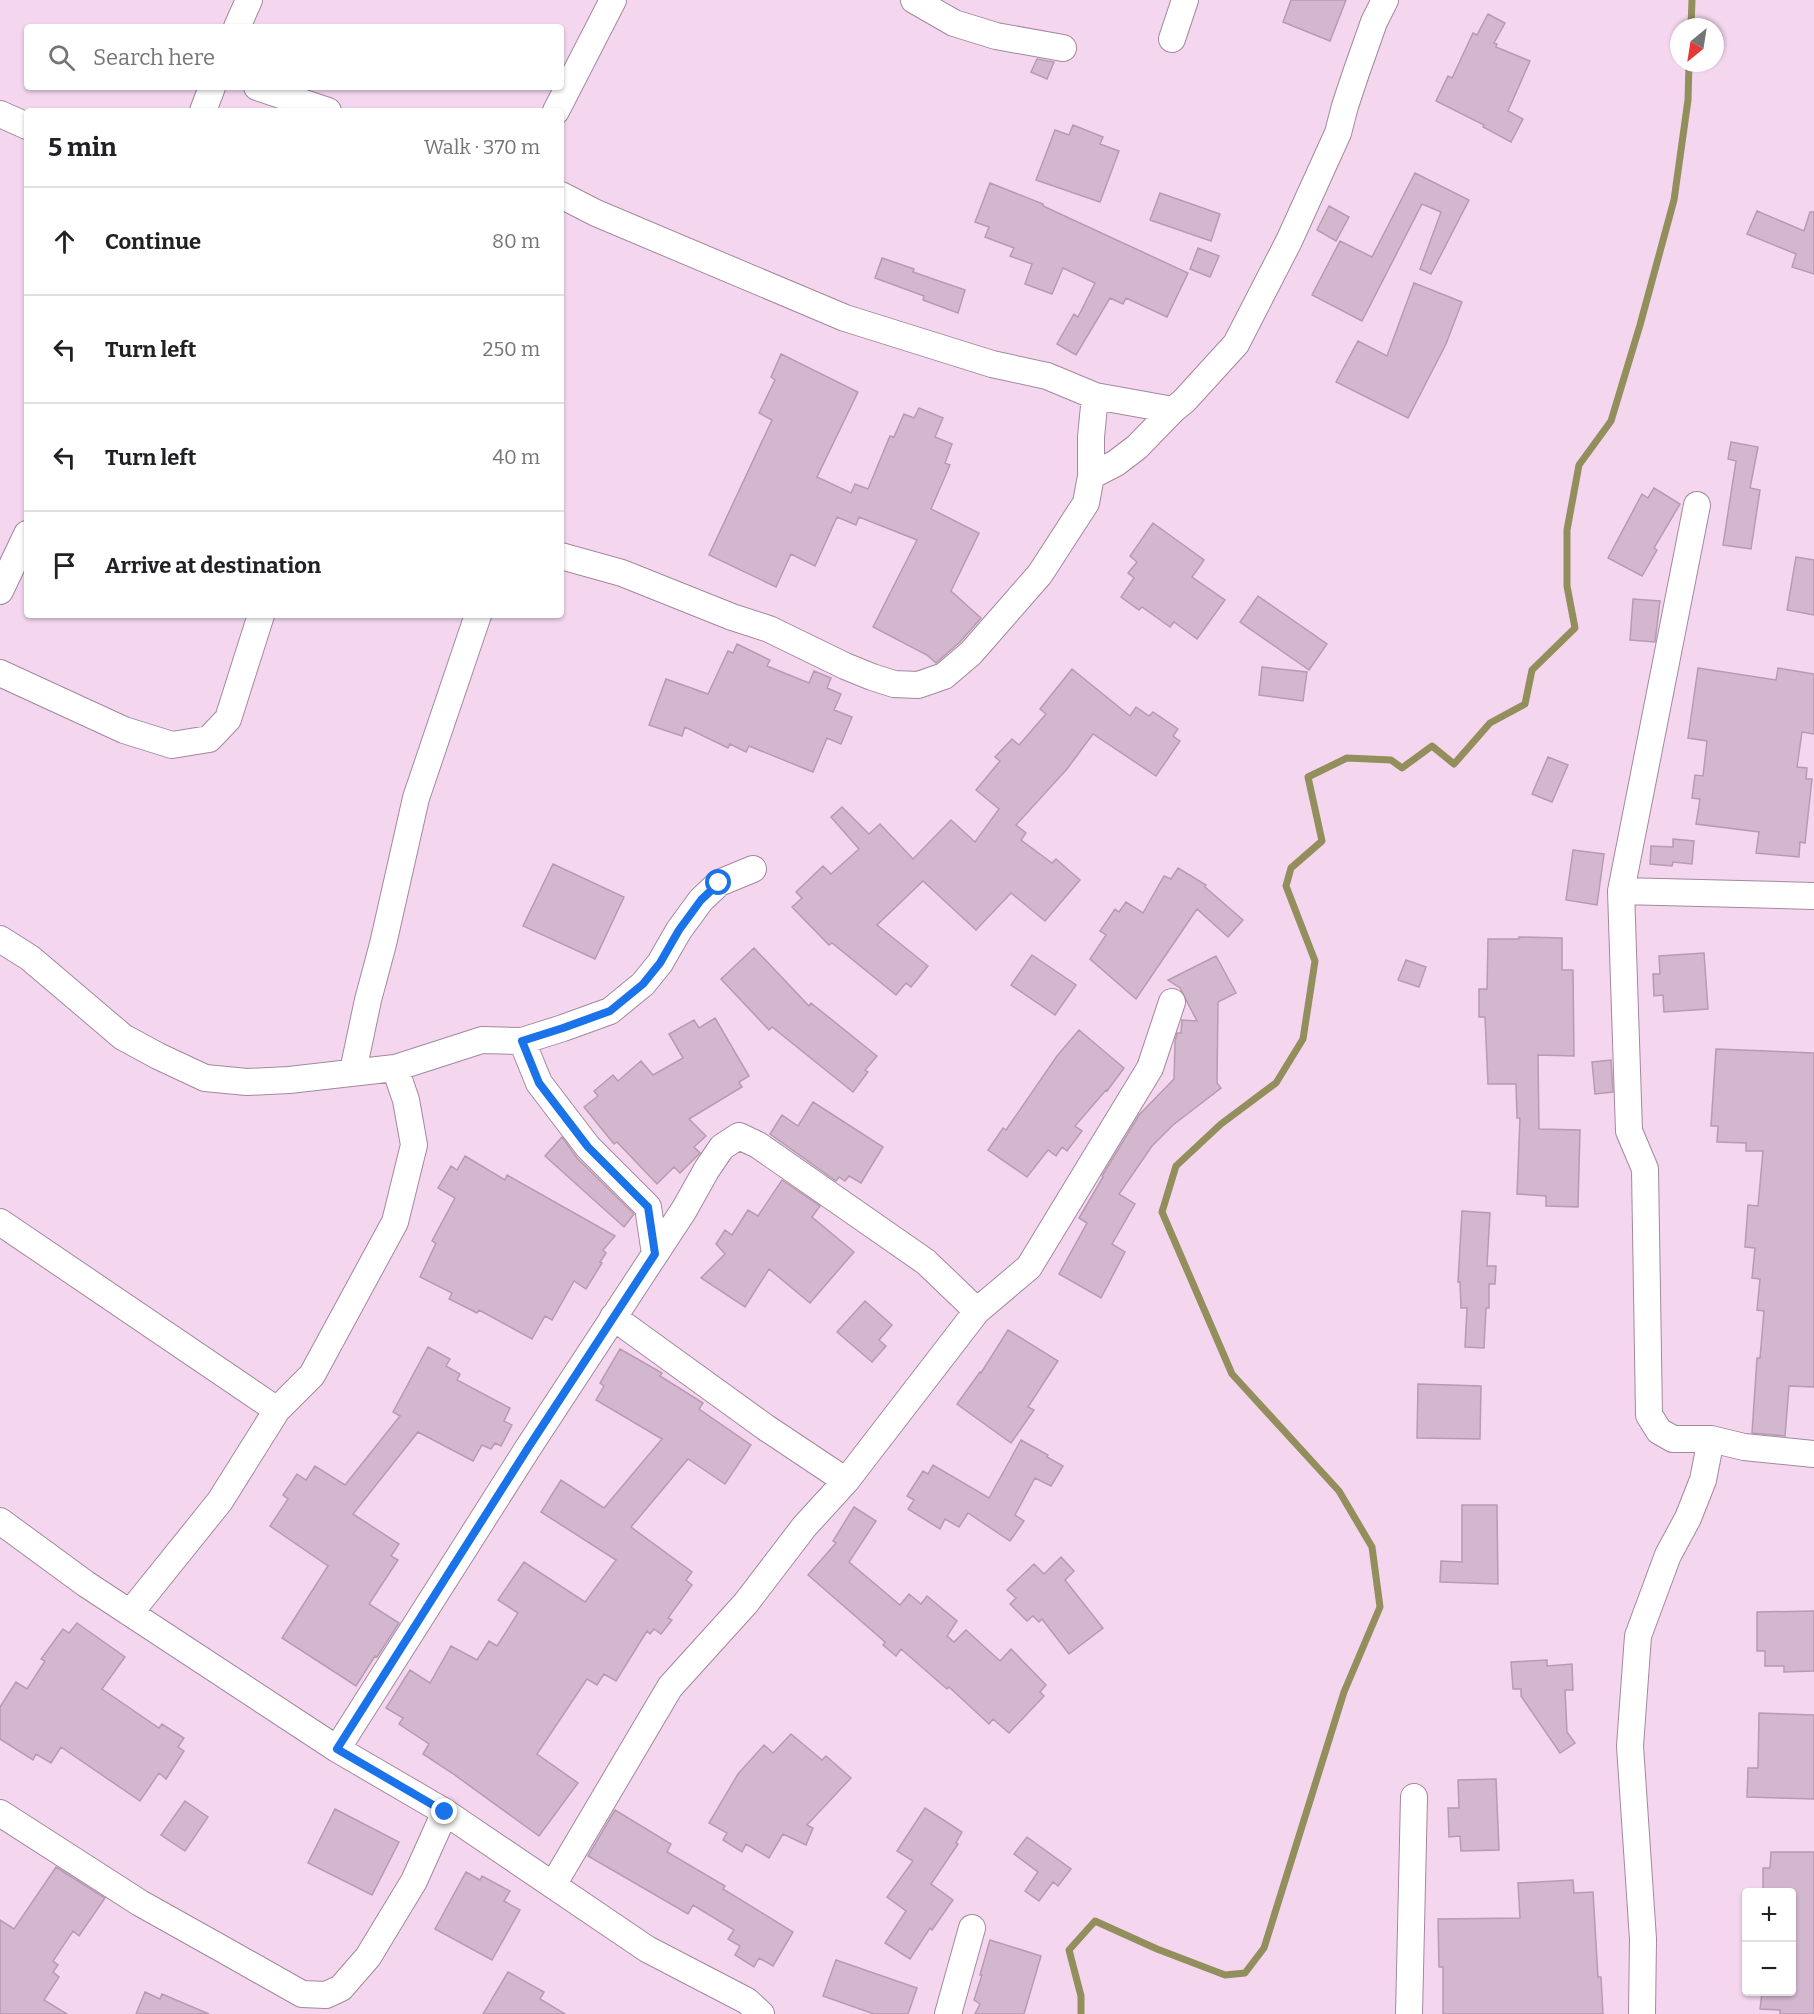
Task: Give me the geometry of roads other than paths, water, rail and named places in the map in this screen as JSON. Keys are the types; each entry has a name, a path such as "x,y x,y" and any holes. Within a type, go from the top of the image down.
{"street":[{"path":"238,24 249,0"},
{"path":"558,108 613,0"},
{"path":"914,0 954,23 996,36 1063,48"},
{"path":"1172,39 1185,0"},
{"path":"1091,476 1116,464 1137,447 1184,401 1236,344 1284,251 1338,133 1374,22 1385,0"},
{"path":"204,108 211,90"},
{"path":"266,90 319,108"},
{"path":"0,114 24,125"},
{"path":"564,197 596,213 845,318 992,364 1047,376 1095,396 1173,410"},
{"path":"564,557 622,573 732,617 769,629 872,677 894,684 918,685 944,676 971,654 1040,574 1086,503 1091,476 1091,437 1095,396"},
{"path":"1697,505 1621,891 1629,1131 1645,1169 1650,1415 1659,1431 1673,1439 1711,1439 1744,1447 1814,1454"},
{"path":"0,591 24,540"},
{"path":"0,673 134,733 172,745 209,739 228,719 260,618"},
{"path":"353,1071 416,798 477,618"},
{"path":"0,939 30,958 123,1037 158,1056 205,1078 257,1082 289,1080 395,1068 482,1040 522,1041 610,1011 643,984 660,963 679,930 701,900 719,883 753,869"},
{"path":"1621,891 1814,896"},
{"path":"553,1885 670,1687 746,1603 804,1527 846,1481 977,1311 1029,1267 1150,1068 1172,1002"},
{"path":"522,1041 539,1083 588,1147 648,1207 655,1254"},
{"path":"130,1613 220,1502 277,1410 312,1375 395,1222 414,1145 406,1100 395,1068"},
{"path":"337,1749 684,1210 722,1147 739,1136 758,1145 926,1262 977,1311"},
{"path":"648,1207 684,1210"},
{"path":"0,1222 277,1410"},
{"path":"613,1317 765,1427 794,1444 846,1481"},
{"path":"1642,2014 1643,1939 1630,1746 1638,1636 1668,1555 1688,1518 1703,1480 1711,1439"},
{"path":"0,1521 86,1584 337,1749 445,1812 647,1949 747,2001 761,2014"},
{"path":"1409,2014 1414,1797"},
{"path":"0,1813 140,1903 323,2005 368,1956 414,1881 445,1812"},
{"path":"948,2014 972,1928"}],"waterway":[{"path":"1691,18 1692,0"},
{"path":"1081,2014 1081,1996 1069,1950 1095,1921 1157,1949 1225,1975 1245,1973 1264,1948 1344,1692 1380,1607 1372,1547 1339,1491 1232,1374 1162,1212 1176,1166 1221,1124 1276,1083 1303,1039 1315,961 1286,886 1291,868 1322,841 1308,777 1347,758 1391,760 1402,768 1432,746 1454,764 1490,723 1525,704 1532,670 1575,628 1567,586 1567,530 1579,465 1611,421 1640,325 1674,200 1688,100 1689,72"}]}
